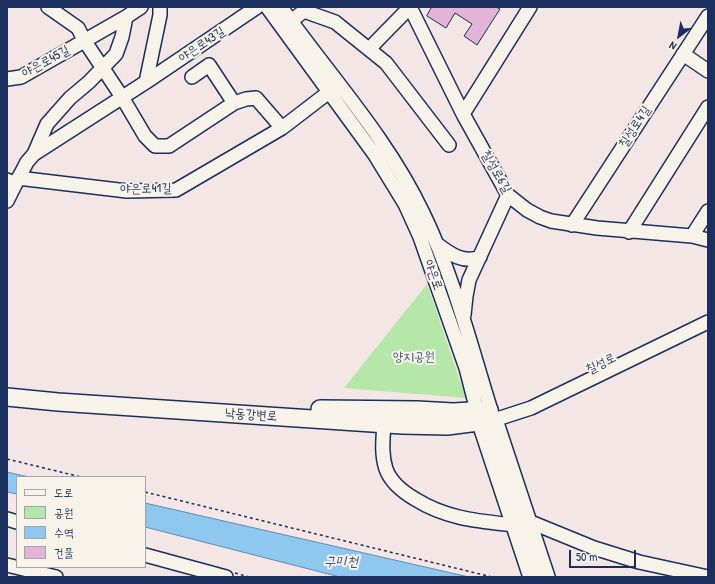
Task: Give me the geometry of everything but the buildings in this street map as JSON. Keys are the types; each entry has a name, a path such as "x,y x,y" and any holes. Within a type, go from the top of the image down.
{"main road":[{"name":"낙동강변로","path":"7,388 74,394 320,409 409,410 488,414"},
{"name":"낙동강변로","path":"7,397 384,424 447,426 488,414"},
{"path":"7,409 70,402"},
{"name":"야은로","path":"488,414 520,526 532,577"},
{"name":"야은로","path":"520,526 534,539 546,577"}],"street":[{"name":"야은로45길","path":"48,7 78,28 84,40"},
{"name":"야은로45길","path":"7,78 21,78 141,7"},
{"path":"146,82 160,15 160,7"},
{"name":"야은로43길","path":"30,158 257,7"},
{"name":"야은로","path":"267,7 376,155 405,204 420,237 466,368 488,414"},
{"name":"칠성로6길","path":"369,49 410,7 463,114 508,195 527,210 540,217 572,225 629,232 692,236 708,240"},
{"path":"463,114 530,7"},
{"name":"야은로","path":"282,8 382,142 423,213 437,244 464,320 488,414"},
{"path":"291,21 304,11 335,22 386,63 449,145"},
{"path":"7,201 14,181 30,158 47,124 70,98 116,54 122,37 126,16"},
{"name":"칠성로4길","path":"572,225 708,16"},
{"path":"84,40 122,97 145,136 155,146 169,146 234,103 246,99 256,98 282,128"},
{"path":"683,54 708,71"},
{"path":"192,77 209,65 234,103"},
{"name":"야은로41길","path":"14,181 127,191 176,190 282,128 329,92"},
{"path":"629,232 708,107"},
{"path":"464,320 469,280 508,195"},
{"path":"692,236 708,211"},
{"path":"437,244 454,256 465,259 480,257"},
{"name":"칠성로","path":"488,414 520,403 708,312"},
{"name":"칠성로","path":"488,414 531,408 708,322"},
{"path":"384,424 382,448 384,461 390,477 395,485 404,493 436,511 470,520 520,526 639,562 708,577"},
{"path":"146,555 226,577"},
{"path":"19,568 56,577"}],"path":[{"path":"7,459 77,476"},
{"path":"146,492 492,577"}],"green space":[{"name":"양지공원","path":"427,284 466,398 344,388"}],"water":[{"path":"7,472 25,476 16,476 16,494 7,492"},
{"name":"구미천","path":"146,503 469,577 340,577 146,527"}]}
